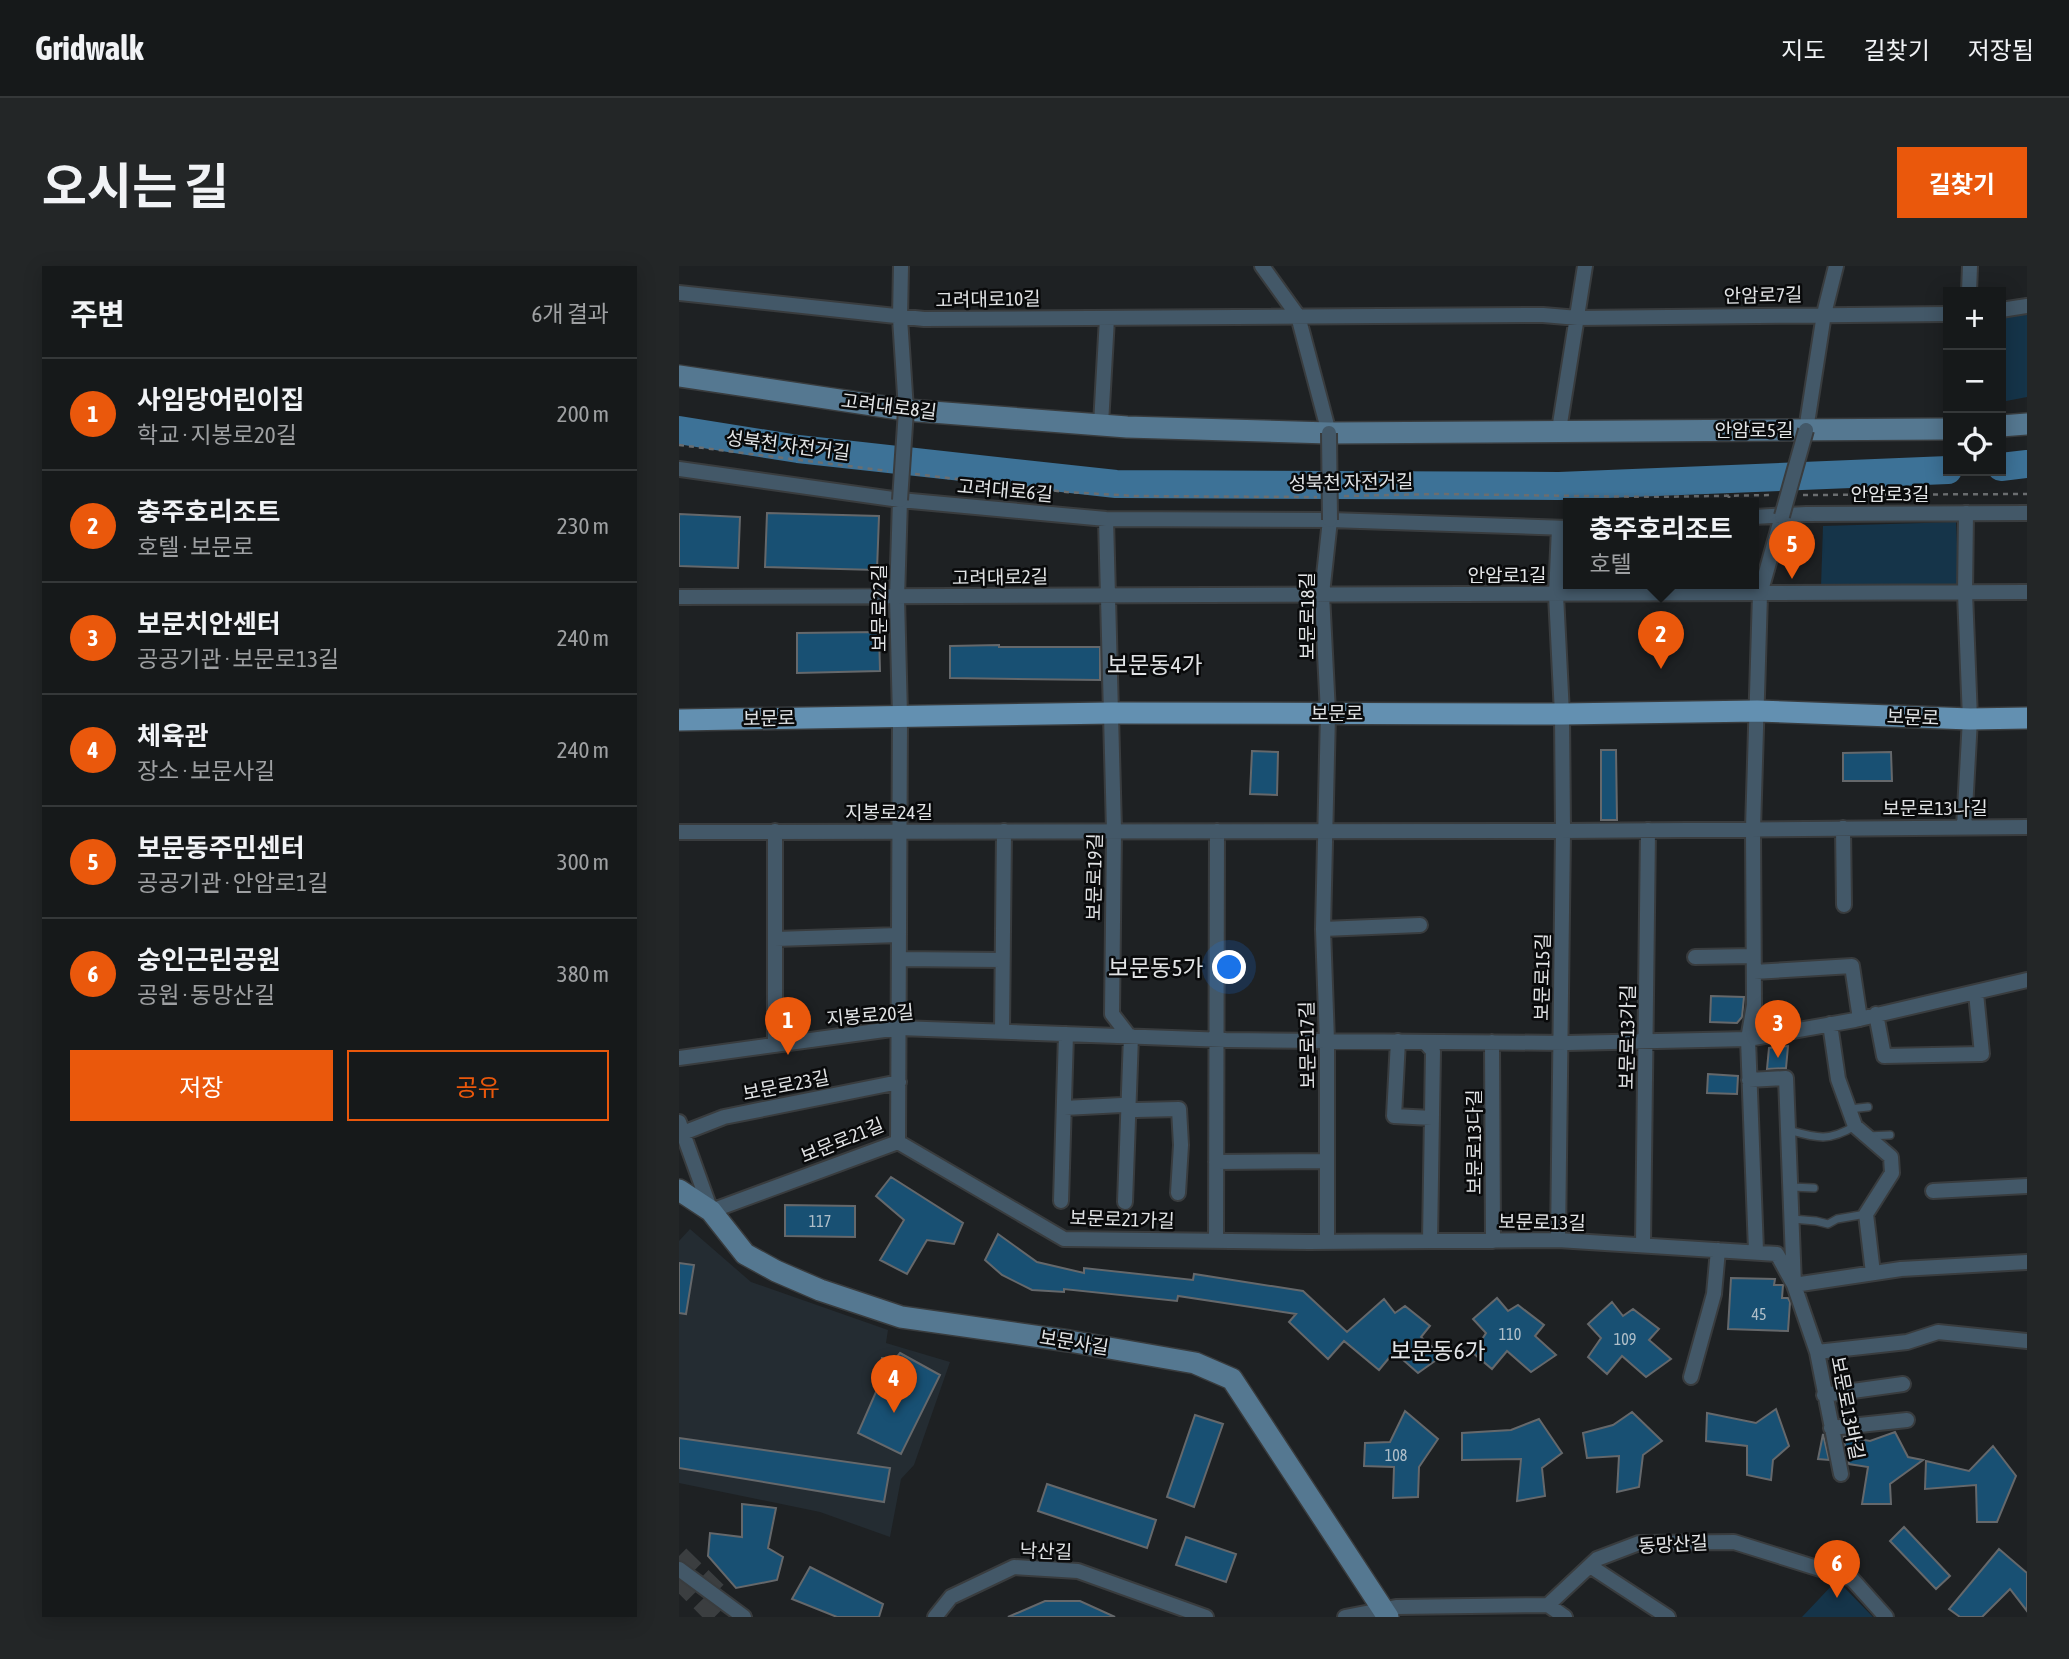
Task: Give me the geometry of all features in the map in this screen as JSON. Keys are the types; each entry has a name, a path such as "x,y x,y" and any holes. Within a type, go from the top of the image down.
{"main road":[{"name":"고려대로8길","path":"679,376 906,410 1101,425 1329,433"},
{"path":"2006,426 2027,424"},
{"name":"안암로5길","path":"1329,433 1943,429"},
{"name":"보문로","path":"679,720 1111,713 1562,714 1757,711 1970,719 2027,718"},
{"name":"보문사길","path":"679,1190 711,1211 745,1254 820,1290 901,1317 1069,1341 1195,1363 1232,1379 1386,1613"}],"street":[{"path":"901,266 900,318 906,410"},
{"path":"1262,266 1298,316 1329,433"},
{"path":"1559,430 1585,266"},
{"path":"1756,1251 1748,1039 1754,1005 1752,829 1760,594 1806,430 1824,314 1836,266"},
{"path":"1969,287 1970,266"},
{"name":"고려대로10길","path":"679,293 900,318 1298,316"},
{"path":"2006,309 2027,306"},
{"name":"안암로7길","path":"1298,316 1543,315 1578,318 1943,314"},
{"path":"1101,425 1107,318"},
{"name":"보문로22길","path":"900,716 897,598 906,410"},
{"name":"보문로18길","path":"1328,713 1322,594 1330,520 1329,433"},
{"name":"고려대로6길","path":"679,469 900,500 1106,519 1330,520"},
{"path":"1964,827 1970,719 1965,593 1966,513"},
{"name":"안암로3길","path":"1759,517 2027,513"},
{"path":"1106,519 1111,713"},
{"path":"1330,520 1563,528"},
{"path":"1562,714 1556,595 1563,536"},
{"name":"안암로1길","path":"1322,594 2027,592"},
{"name":"고려대로2길","path":"679,597 1322,594"},
{"name":"보문로19길","path":"1111,713 1114,831 1112,1014 1130,1036"},
{"name":"보문로17길","path":"1327,1242 1327,1041 1323,929 1328,713"},
{"name":"보문로15길","path":"1558,1240 1562,714"},
{"name":"보문로21길","path":"711,1211 898,1142 900,716"},
{"name":"보문로13나길","path":"1752,829 2027,827"},
{"path":"1843,828 1844,905"},
{"path":"1326,831 1752,829"},
{"name":"보문로13가길","path":"1643,1245 1648,830"},
{"path":"775,831 775,1045"},
{"path":"1002,1032 1004,831"},
{"path":"1216,1241 1217,831"},
{"name":"지봉로24길","path":"679,832 1326,831"},
{"path":"1323,929 1420,925"},
{"path":"775,939 899,934"},
{"path":"1695,957 1753,957"},
{"path":"899,959 1002,960"},
{"path":"1754,972 1851,966 1860,1019"},
{"path":"1327,1041 1561,1043 1748,1039 1860,1019 2027,981"},
{"path":"1876,1014 1884,1056 1982,1054 1976,993"},
{"path":"1830,1024 1838,1079 1849,1109 1861,1131 1891,1157 1892,1173 1866,1214 1873,1273"},
{"name":"지봉로20길","path":"679,1058 899,1028 1327,1041"},
{"path":"1061,1201 1066,1034"},
{"path":"1125,1202 1130,1036"},
{"path":"1398,1041 1394,1116 1432,1118"},
{"path":"1425,1042 1433,1052 1430,1241"},
{"name":"보문로13다길","path":"1492,1042 1493,1241"},
{"name":"보문로13길","path":"1749,1080 1786,1078 1794,1285"},
{"name":"보문로23길","path":"711,1211 681,1128 899,1082"},
{"path":"1064,1108 1122,1105 1136,1111 1179,1109 1181,1145 1178,1194"},
{"name":"보문로21가길","path":"898,1142 1064,1239 1327,1242"},
{"path":"1216,1162 1327,1161"},
{"path":"1933,1191 2027,1186"},
{"name":"보문로13길","path":"1327,1242 1558,1240 1777,1254 1794,1285 1817,1352"},
{"path":"1691,1377 1714,1294 1718,1250"},
{"path":"1794,1285 1901,1269 2027,1262"},
{"name":"보문로13바길","path":"1841,1474 1817,1352 1907,1342 1938,1332 2027,1341"},
{"path":"1824,1395 1903,1384"},
{"path":"1831,1428 1907,1420"},
{"name":"동망산길","path":"1548,1605 1597,1559 1639,1543 1734,1542 1852,1579 1886,1617"},
{"path":"1590,1566 1668,1617"},
{"name":"낙산길","path":"935,1617 951,1597 1014,1567 1078,1571 1206,1617"},
{"path":"679,1569 744,1617"},
{"path":"1345,1617 1548,1605 1565,1617"}],"lane":[{"path":"1849,1109 1868,1107"},
{"path":"1788,1130 1820,1139 1861,1131 1890,1135"},
{"path":"1790,1187 1814,1188"},
{"path":"1791,1219 1828,1224 1837,1219 1866,1214"}],"path":[{"name":"성북천 자전거길","path":"679,445 888,471"},
{"name":"성북천 자전거길","path":"916,475 1066,492 1135,496 1320,497"},
{"path":"1725,494 1731,498"},
{"path":"1798,495 2027,494"},
{"name":"성북천 자전거길","path":"1333,496 1774,495"}],"shaded area":[{"path":"2027,313 2027,397 2006,401 2006,350 2006,317"},
{"path":"1956,522 1959,585 1821,587 1823,526"},
{"path":"690,1229 751,1282 888,1330 886,1343 950,1362 914,1465 901,1479 890,1537 820,1512 679,1483 679,1241"},
{"path":"1837,1580 1873,1617 1802,1617"}],"building":[{"path":"767,513 879,516 877,570 765,567"},
{"path":"679,514 740,517 738,568 679,566"},
{"path":"879,632 880,671 797,673 797,633"},
{"path":"950,646 1100,647 1100,680 950,678"},
{"path":"1601,750 1616,750 1617,820 1601,820"},
{"path":"1252,751 1278,752 1277,795 1250,794"},
{"path":"1891,752 1892,781 1843,781 1843,753"},
{"path":"1711,996 1744,997 1742,1017 1737,1023 1710,1022"},
{"path":"1788,1046 1786,1068 1767,1069 1769,1048"},
{"path":"1708,1074 1738,1076 1737,1094 1707,1093"},
{"path":"891,1177 963,1223 954,1244 927,1240 907,1274 880,1260 904,1220 876,1196"},
{"path":"785,1205 855,1206 855,1237 785,1236"},
{"path":"998,1234 1037,1262 1084,1273 1084,1268 1193,1280 1194,1274 1303,1291 1347,1332 1384,1299 1395,1313 1405,1306 1430,1326 1421,1337 1442,1356 1418,1373 1394,1352 1379,1370 1344,1341 1328,1359 1289,1322 1296,1314 1178,1296 1177,1301 1064,1289 1064,1292 1032,1290 1002,1275 985,1260"},
{"path":"679,1263 694,1265 686,1314 679,1313"},
{"path":"1731,1278 1775,1279 1774,1285 1783,1285 1782,1298 1788,1298 1790,1302 1788,1331 1728,1329"},
{"path":"1497,1298 1508,1311 1518,1305 1544,1325 1535,1336 1556,1355 1531,1372 1507,1351 1492,1369 1473,1353 1486,1333 1473,1319"},
{"path":"1612,1302 1623,1316 1633,1309 1659,1329 1649,1340 1671,1359 1646,1377 1622,1356 1607,1374 1588,1357 1601,1338 1588,1324"},
{"path":"900,1353 940,1375 901,1454 858,1433 876,1392 882,1358 895,1359"},
{"path":"1776,1409 1789,1446 1773,1460 1771,1480 1747,1475 1747,1446 1706,1441 1707,1413 1756,1423"},
{"path":"1405,1411 1438,1439 1419,1467 1418,1497 1393,1498 1394,1467 1364,1466 1365,1443 1390,1442"},
{"path":"1632,1412 1662,1441 1643,1455 1639,1487 1617,1492 1619,1456 1587,1458 1583,1433 1613,1425"},
{"path":"1195,1415 1223,1424 1194,1507 1167,1497"},
{"path":"1539,1419 1562,1453 1542,1468 1545,1496 1517,1501 1521,1459 1462,1460 1462,1433 1511,1430"},
{"path":"1895,1432 1908,1457 1923,1460 1890,1484 1891,1504 1862,1504 1868,1467 1849,1464 1843,1436 1870,1441"},
{"path":"1823,1434 1829,1460 1818,1459"},
{"path":"679,1438 890,1468 884,1502 679,1468"},
{"path":"1993,1446 2016,1476 1997,1522 1977,1522 1976,1485 1925,1489 1926,1461 1969,1471"},
{"path":"1047,1484 1156,1520 1147,1548 1038,1511"},
{"path":"742,1504 776,1508 768,1548 783,1557 777,1580 736,1588 708,1556 710,1533 742,1537"},
{"path":"1904,1527 1950,1576 1936,1589 1890,1541"},
{"path":"1186,1537 1236,1554 1226,1582 1176,1565"},
{"path":"1999,1549 2027,1573 2027,1611 2010,1589 1982,1617 1960,1617 1949,1609"},
{"path":"810,1567 883,1604 879,1617 837,1617 792,1599"},
{"path":"1045,1601 1080,1601 1115,1617 1008,1617"}],"waterway":[{"path":"679,430 798,449 1116,484 1559,486 1943,470"},
{"path":"2006,466 2027,464"}],"tunnel":[{"path":"679,1556 717,1593"},
{"path":"679,1579 717,1617"}],"place":[{"name":"보문동주민센터","path":"1792,579"},
{"name":"충주호리조트","path":"1661,669"},
{"name":"사임당어린이집","path":"788,1055"},
{"name":"보문치안센터","path":"1778,1058"},
{"name":"체육관","path":"894,1413"},
{"name":"숭인근린공원","path":"1837,1598"}],"district":[{"name":"보문동4가","path":"1155,665"},
{"name":"보문동5가","path":"1156,968"},
{"name":"보문동6가","path":"1438,1351"}]}
